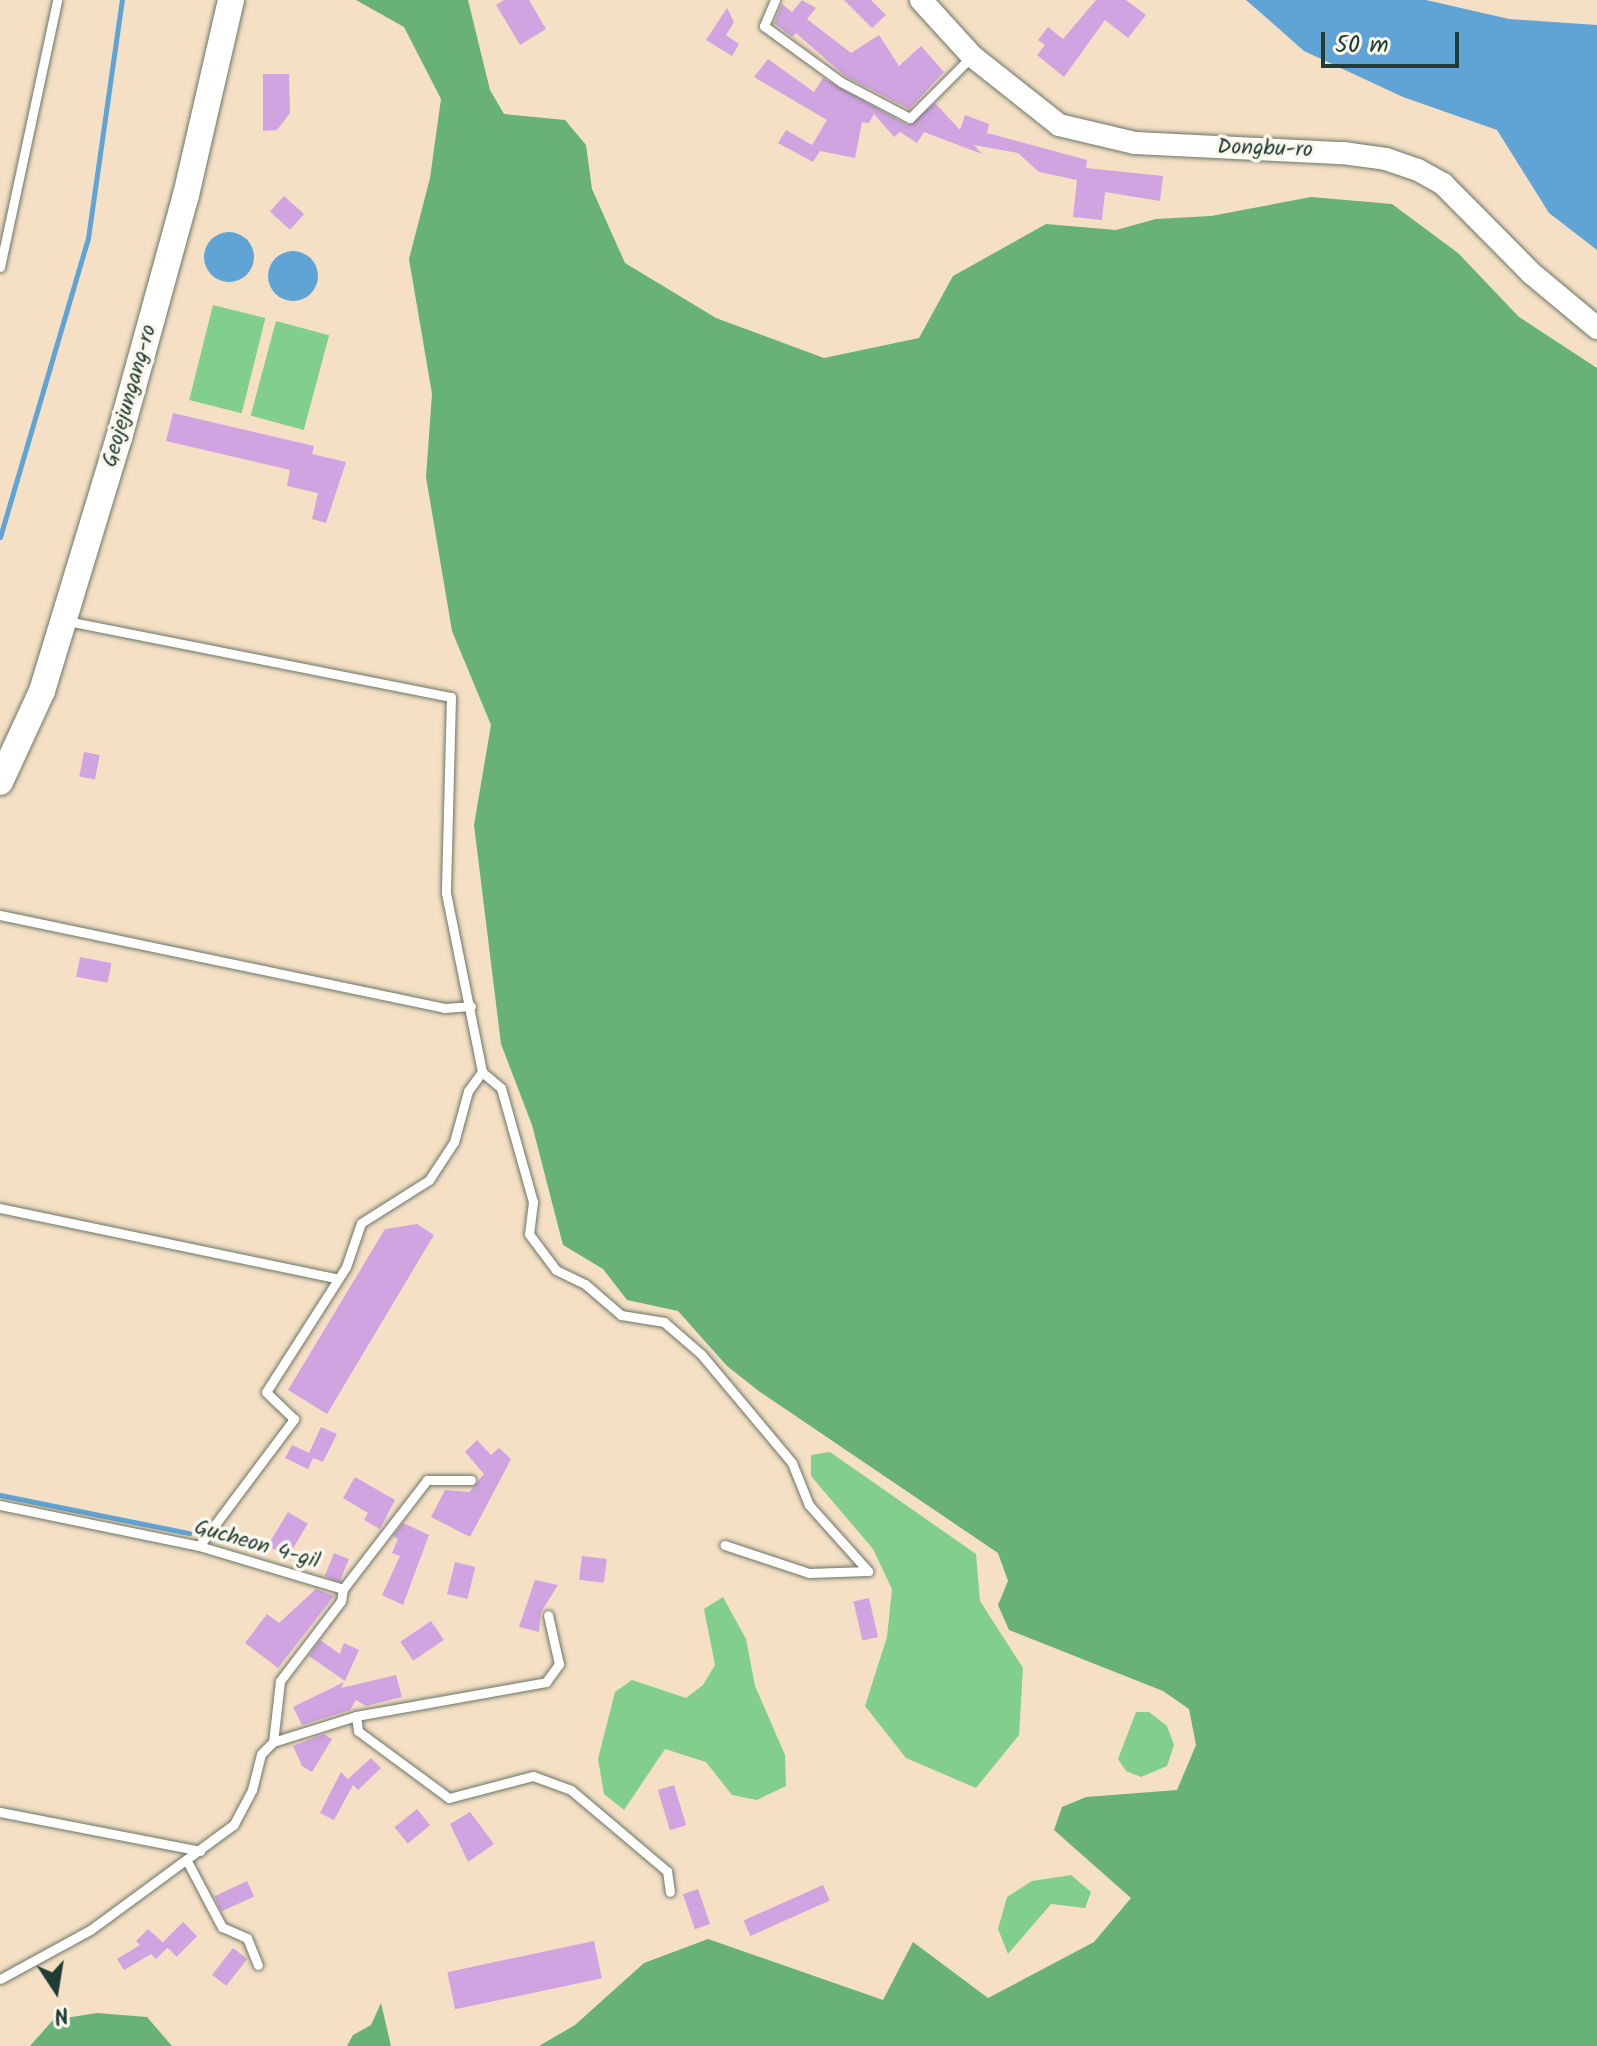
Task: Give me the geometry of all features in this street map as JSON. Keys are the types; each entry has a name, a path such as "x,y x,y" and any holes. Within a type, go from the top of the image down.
{"main road":[{"name":"Geojejungang-ro","path":"0,782 42,691 64,621 186,195 231,0"}],"street":[{"name":"Dongbu-ro","path":"921,0 972,56 1033,109 1096,137 1177,147 1343,153 1386,159 1418,170 1443,184 1531,273 1597,328"}],"lane":[{"path":"0,267 57,0"},
{"path":"775,0 764,26 841,82 910,118 972,56"},
{"path":"64,621 451,697 446,893 482,1072 501,1088 533,1202 529,1234 556,1270 585,1284 621,1315 664,1322 701,1354 792,1463 809,1505 868,1571 809,1573 725,1545"},
{"path":"0,915 444,1008 471,1006"},
{"path":"199,1546 294,1419 266,1392 335,1278 346,1267 361,1223 429,1180 454,1142 468,1091 482,1072"},
{"path":"0,1208 335,1278"},
{"path":"343,1589 427,1480 471,1480"},
{"name":"Gucheon 4-gil","path":"0,1505 199,1546 343,1589 341,1601 280,1681 273,1742 261,1754 252,1790 233,1825 90,1930 0,1979"},
{"path":"273,1742 356,1716 546,1682 559,1664 548,1615"},
{"path":"356,1716 358,1731 449,1798 533,1776 571,1790 667,1871 670,1892"},
{"path":"0,1812 200,1851"},
{"path":"187,1861 222,1927 247,1938 258,1965"}],"green space":[{"path":"356,0 468,0 490,90 504,114 565,120 586,145 592,189 625,263 716,318 824,358 919,338 953,276 1046,224 1116,230 1156,219 1211,216 1311,197 1392,204 1458,253 1519,317 1597,368 1597,2046 539,2046 575,2025 644,1963 708,1939 883,2000 913,1942 988,1998 1094,1942 1131,1898 1054,1830 1062,1807 1086,1797 1177,1790 1196,1745 1189,1709 1163,1691 1009,1630 998,1605 1008,1581 998,1553 760,1392 727,1366 678,1311 627,1300 603,1269 563,1245 532,1125 501,1044 474,825 491,725 452,631 426,477 432,394 409,259 430,178 441,99 404,27"},
{"path":"213,305 265,318 242,413 189,400"},
{"path":"276,321 329,335 304,430 251,416"},
{"path":"830,1452 976,1554 980,1601 1023,1668 1019,1735 976,1788 906,1758 865,1706 887,1637 892,1589 873,1549 811,1476 811,1455"},
{"path":"723,1597 746,1639 755,1686 785,1755 786,1786 757,1800 732,1795 706,1762 665,1749 624,1810 604,1794 598,1759 615,1692 632,1680 686,1698 703,1685 715,1665 704,1609"},
{"path":"1136,1712 1149,1712 1167,1726 1174,1745 1167,1766 1141,1777 1126,1771 1118,1759"},
{"path":"1071,1875 1091,1892 1085,1908 1051,1904 1008,1954 998,1929 1007,1897 1032,1881"},
{"path":"381,2003 391,2046 347,2046 353,2035 371,2025"},
{"path":"97,2013 147,2017 172,2046 30,2046 53,2020"}],"water":[{"path":"1246,0 1426,0 1509,19 1597,25 1597,250 1549,213 1497,130 1403,97 1304,51"},
{"path":"229,232 247,239 254,257 247,275 229,282 211,275 204,257 211,239"},
{"path":"293,251 311,258 318,276 311,294 293,301 275,294 268,276 275,258"}],"building":[{"path":"504,0 529,0 546,29 520,45 496,5"},
{"path":"802,0 816,8 807,19 851,53 879,35 899,66 921,46 944,72 909,109 845,76 796,33 792,37 774,23 782,4 792,12"},
{"path":"844,0 871,0 886,15 872,28"},
{"path":"1096,0 1126,0 1146,15 1128,38 1105,20 1064,77 1037,55 1045,45 1038,40 1048,27 1063,39"},
{"path":"727,8 734,22 726,35 739,44 732,56 706,40"},
{"path":"768,59 814,92 823,78 907,125 935,103 960,130 965,115 989,124 987,133 1087,160 1086,168 1163,176 1160,201 1105,192 1102,220 1073,217 1077,180 1039,172 1018,153 974,145 982,154 924,132 917,143 900,132 894,137 874,114 869,123 862,122 855,158 820,151 813,162 778,143 786,130 812,145 827,120 754,77"},
{"path":"263,74 289,74 290,113 277,130 263,131"},
{"path":"284,196 304,214 290,230 270,212"},
{"path":"173,413 314,446 312,454 346,462 326,523 312,519 318,493 287,486 290,470 166,441"},
{"path":"84,752 100,755 95,780 79,777"},
{"path":"80,957 111,963 108,983 76,977"},
{"path":"417,1224 434,1235 327,1414 288,1390 385,1229"},
{"path":"321,1427 337,1434 323,1462 313,1458 308,1469 285,1458 292,1445 309,1453"},
{"path":"477,1440 491,1455 499,1448 511,1459 470,1537 431,1517 445,1490 469,1492 484,1474 465,1452"},
{"path":"355,1477 395,1500 380,1529 364,1520 368,1513 343,1498"},
{"path":"288,1512 308,1524 288,1557 268,1545"},
{"path":"403,1523 429,1535 403,1605 382,1595 400,1556 392,1553 398,1539 393,1536"},
{"path":"334,1553 349,1559 339,1582 325,1576"},
{"path":"582,1556 607,1559 604,1583 579,1580"},
{"path":"455,1562 475,1567 467,1599 447,1594"},
{"path":"535,1580 558,1585 541,1612 539,1632 519,1627"},
{"path":"316,1589 334,1596 278,1668 245,1643 267,1614 279,1623"},
{"path":"869,1598 878,1637 862,1641 853,1602"},
{"path":"431,1621 444,1640 413,1661 400,1642"},
{"path":"320,1640 340,1654 344,1643 359,1650 345,1681 309,1656"},
{"path":"396,1675 402,1697 366,1706 356,1700 350,1710 302,1725 293,1707 344,1682 341,1688"},
{"path":"324,1734 332,1739 312,1772 302,1766 293,1746"},
{"path":"371,1758 381,1768 358,1790 353,1785 334,1820 320,1813 341,1772 348,1779"},
{"path":"674,1785 686,1825 670,1830 658,1790"},
{"path":"417,1809 430,1825 408,1844 394,1827"},
{"path":"470,1812 494,1844 468,1862 450,1824"},
{"path":"247,1881 254,1896 222,1912 214,1896"},
{"path":"823,1885 830,1901 750,1936 744,1920"},
{"path":"698,1889 710,1924 695,1929 683,1894"},
{"path":"183,1922 197,1936 177,1957 162,1943"},
{"path":"148,1929 168,1947 156,1959 151,1954 124,1970 117,1959 140,1945 136,1941"},
{"path":"594,1941 602,1978 455,2009 447,1972"},
{"path":"233,1948 247,1959 226,1986 212,1975"}],"waterway":[{"path":"0,537 88,238 122,0"},
{"path":"0,1495 189,1533"}]}
